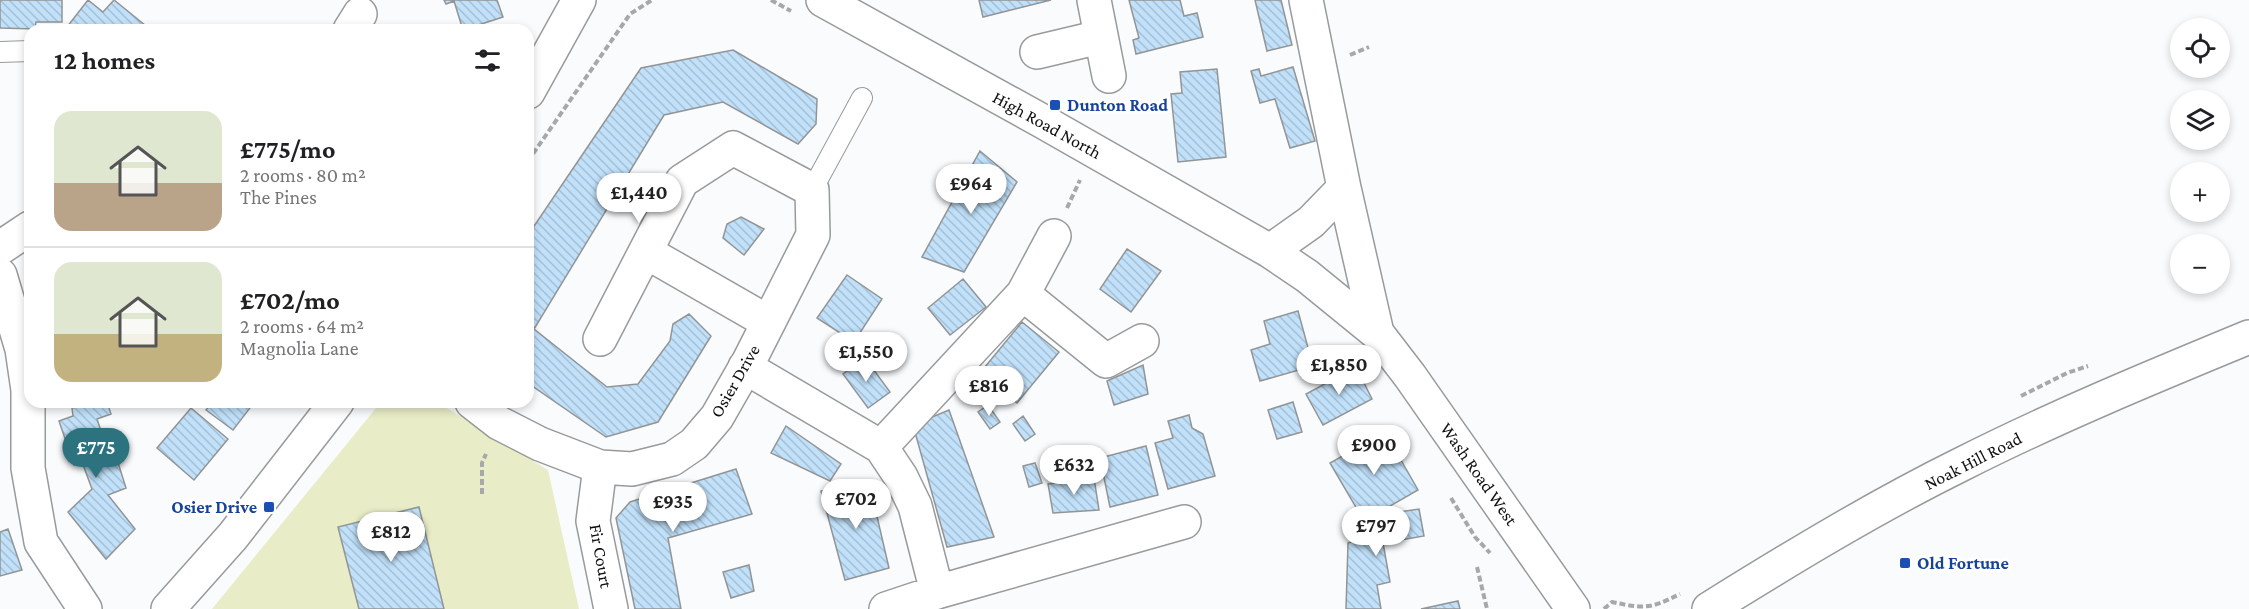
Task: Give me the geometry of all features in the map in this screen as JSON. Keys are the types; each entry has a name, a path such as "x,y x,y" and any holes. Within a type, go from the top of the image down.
{"street":[{"path":"534,81 579,0"},
{"path":"1094,0 1109,76"},
{"path":"1306,0 1344,188 1377,333"},
{"name":"High Road North","path":"812,8 1042,121 1270,251"},
{"path":"1037,52 1100,38"},
{"path":"600,339 682,181 733,148 812,190"},
{"path":"1270,251 1311,222 1344,188"},
{"name":"Osier Drive","path":"480,408 499,423 540,444 600,467 632,469 672,459 694,444 717,417 745,367 813,236 812,190"},
{"path":"0,248 24,232"},
{"path":"882,447 1023,294 1054,236"},
{"name":"Wash Road West","path":"1270,251 1307,276 1377,333 1410,376 1573,609"},
{"name":"Osier Drive","path":"646,252 768,322"},
{"path":"0,275 24,363"},
{"path":"1023,294 1106,361 1142,341"},
{"name":"Noak Hill Road","path":"1709,609 1807,548 1961,465 2103,398 2249,337"},
{"path":"745,367 882,447 901,477 915,506 937,592"},
{"path":"28,408 28,468 41,542 85,609"},
{"path":"168,609 233,536 332,408"},
{"name":"Fir Court","path":"600,467 593,522 611,609"},
{"path":"886,609 937,592 1184,522"}],"lane":[{"path":"0,52 24,51"},
{"path":"812,190 862,98"}],"path":[{"path":"534,152 630,14 652,0"},
{"path":"771,0 812,8"},
{"path":"1054,236 1081,178"},
{"path":"1451,497 1475,537 1492,555"},
{"path":"1477,567 1487,609"}],"green space":[{"path":"376,408 447,408 548,470 579,609 212,609"}],"building":[{"path":"0,0 62,0 62,22 24,24 24,29 0,28"},
{"path":"88,0 103,12 114,0 144,24 69,24"},
{"path":"444,0 497,0 503,17 481,24 461,24 454,1 446,4"},
{"path":"979,0 1051,0 983,17"},
{"path":"1129,0 1180,0 1184,16 1197,13 1203,37 1136,54 1133,40 1139,38"},
{"path":"1255,0 1281,0 1292,45 1267,51"},
{"path":"733,50 817,99 816,124 798,144 723,102 664,115 534,329 534,226 641,68"},
{"path":"1293,67 1315,141 1290,148 1275,99 1260,103 1251,71 1259,69 1261,76"},
{"path":"1217,69 1226,157 1178,162 1171,94 1182,93 1180,72"},
{"path":"980,151 1017,182 964,272 922,257"},
{"path":"741,217 764,229 744,255 723,238 727,224"},
{"path":"1127,249 1161,271 1131,312 1100,289"},
{"path":"847,275 882,299 854,342 817,318"},
{"path":"963,279 986,307 950,335 928,308"},
{"path":"1298,311 1313,366 1260,381 1251,350 1270,344 1264,321"},
{"path":"689,314 711,336 658,422 606,437 534,387 534,329 607,387 638,384 670,341 673,324"},
{"path":"1022,322 1059,352 1017,403 980,373"},
{"path":"865,358 890,392 868,408 843,374"},
{"path":"1143,365 1148,394 1114,405 1107,381"},
{"path":"1356,367 1372,399 1323,425 1306,394"},
{"path":"1293,402 1302,432 1277,439 1268,410"},
{"path":"988,405 1000,422 990,429 978,412"},
{"path":"72,408 109,408 111,414 97,419 109,455 115,453 126,488 108,495 135,529 106,559 68,512 92,489 82,462 74,465 59,421 73,416"},
{"path":"191,408 228,439 194,480 157,448"},
{"path":"208,408 250,408 233,430 206,410"},
{"path":"949,410 994,537 947,547 913,425"},
{"path":"1189,415 1192,428 1203,434 1215,476 1168,489 1155,443 1173,438 1168,421"},
{"path":"1023,416 1035,434 1025,441 1013,424"},
{"path":"786,426 841,464 830,481 771,453"},
{"path":"1385,432 1418,490 1364,521 1330,463"},
{"path":"1146,446 1158,495 1110,507 1100,458"},
{"path":"1035,463 1042,483 1029,487 1023,466"},
{"path":"736,469 752,514 668,538 681,609 635,609 616,518 630,502"},
{"path":"1094,478 1099,510 1053,513 1048,484"},
{"path":"869,482 889,568 845,580 821,491"},
{"path":"419,507 444,609 359,609 338,527"},
{"path":"1419,509 1424,536 1383,543 1390,582 1377,585 1381,609 1346,609 1348,543 1363,538 1365,526 1392,513"},
{"path":"8,529 22,570 0,576 0,532"},
{"path":"749,565 754,591 731,598 723,572"},
{"path":"1458,601 1460,609 1421,609"}],"place":[{"name":"Dunton Road","path":"1055,105"},
{"name":"Osier Drive","path":"269,507"},
{"name":"Old Fortune","path":"1905,563"}]}
